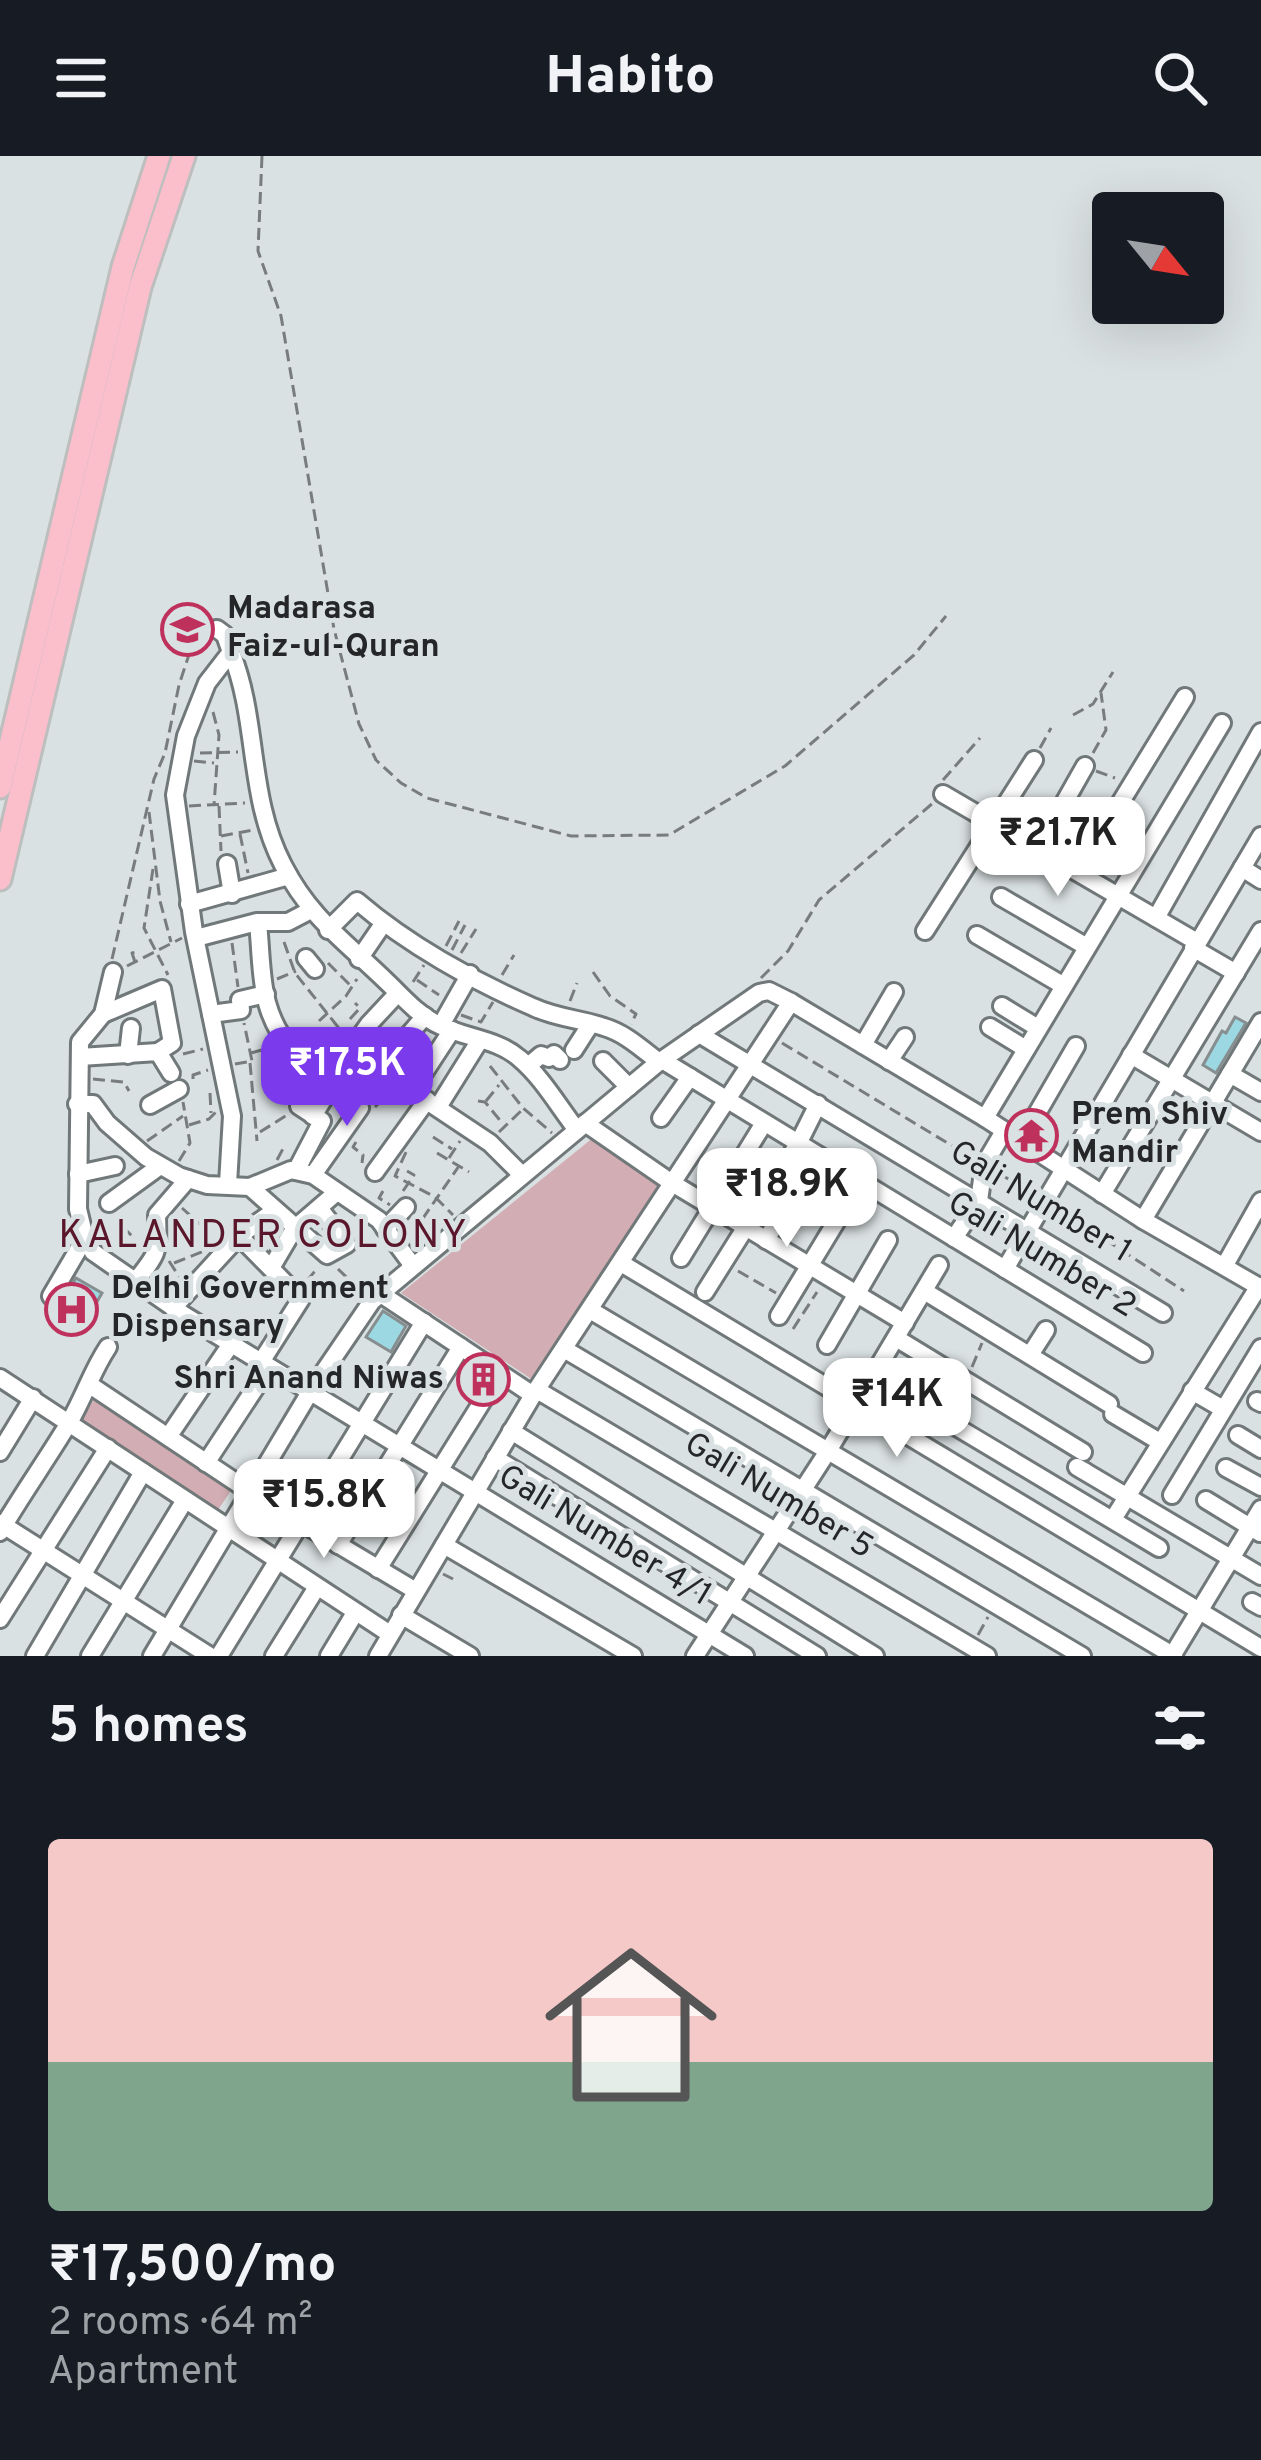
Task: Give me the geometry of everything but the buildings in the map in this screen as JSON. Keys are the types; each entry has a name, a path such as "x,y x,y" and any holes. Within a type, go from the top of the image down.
{"main road":[{"path":"0,787 123,267 159,156"},
{"path":"0,879 140,287 184,156"}],"street":[{"path":"217,629 225,635 245,689 251,750 268,826 289,876 328,930 397,994 480,1040 503,1047 528,1066 552,1090 575,1132 857,1294 966,1381 1083,1452"},
{"path":"228,1184 231,1108 195,935 176,806 180,756 202,695 230,652"},
{"path":"1078,872 1185,697"},
{"path":"985,1118 1222,723"},
{"path":"1156,917 1261,732"},
{"path":"925,932 1034,760"},
{"path":"1038,849 1085,766"},
{"path":"943,794 1156,917 1236,973"},
{"path":"1005,1269 1261,836"},
{"path":"224,864 232,894"},
{"path":"1242,868 1261,880"},
{"path":"190,904 289,876"},
{"path":"1001,897 1087,947"},
{"path":"328,930 357,901 383,923 362,962"},
{"path":"195,935 258,922 288,922 311,910"},
{"path":"258,922 268,1016 293,1052"},
{"name":"Gali Number 2","path":"383,923 498,989 563,1019 627,1038 1143,1353"},
{"path":"1102,1193 1261,931"},
{"path":"977,935 1064,986"},
{"path":"51,1296 85,1238 78,1209 80,1049 103,1014 113,971"},
{"path":"470,974 412,1091 490,1143 522,1175"},
{"path":"103,1014 162,989 171,1068 150,1105"},
{"path":"152,1656 310,1392 376,1297 661,1061 764,992 790,1002 889,1060 1142,1220 1260,1287 1115,1516"},
{"path":"863,1045 894,992"},
{"path":"211,1014 266,994"},
{"path":"304,1173 322,1121 306,1111 320,1090 319,1076 340,1064 358,1014 397,994"},
{"path":"378,1656 535,1392 790,1002"},
{"path":"1002,1006 1038,1028"},
{"path":"304,1173 360,1108 354,1098 447,1018"},
{"path":"1142,1220 1231,1074 1253,1055 1261,1022"},
{"path":"528,1066 541,1055 567,1055 590,1024"},
{"path":"990,1027 1026,1049"},
{"path":"128,1055 131,1028"},
{"name":"Gali Number 1","path":"699,1034 1163,1313"},
{"path":"889,1060 905,1036"},
{"path":"627,1038 607,1065 628,1088"},
{"path":"369,1173 432,1104 480,1040"},
{"path":"1021,1142 1076,1046"},
{"path":"80,1049 128,1055 171,1068"},
{"path":"1131,1055 1261,1132"},
{"path":"1231,1074 1261,1092"},
{"path":"661,1118 690,1077"},
{"path":"76,1104 93,1104 137,1150 207,1185 250,1187 275,1174 304,1173 380,1220 413,1266"},
{"path":"705,1292 818,1104"},
{"path":"681,1258 764,1123"},
{"path":"954,1238 979,1201 984,1165 1004,1131"},
{"path":"766,1240 817,1155"},
{"path":"78,1174 115,1166"},
{"path":"109,1203 165,1168"},
{"path":"134,1282 160,1240 157,1215 188,1179"},
{"path":"141,1181 167,1202"},
{"path":"250,1187 323,1261 347,1244 319,1208"},
{"path":"272,1268 294,1229 337,1192"},
{"path":"1225,1265 1261,1201"},
{"path":"385,1229 399,1207"},
{"path":"173,1308 212,1255 274,1210"},
{"path":"787,1315 809,1265 842,1212"},
{"path":"206,1463 301,1299 239,1236"},
{"name":"Gali Number 4/1","path":"85,1238 100,1257 173,1308 745,1656"},
{"path":"827,1345 887,1240"},
{"path":"621,1263 1261,1648"},
{"path":"694,1656 828,1451 939,1265"},
{"path":"924,1291 1160,1442"},
{"name":"Gali Number 5","path":"376,1297 979,1651"},
{"path":"590,1310 1173,1656 1231,1559 1256,1530 1261,1508"},
{"path":"108,1347 69,1421 1,1527 215,1656 424,1322"},
{"path":"1030,1355 1046,1330"},
{"path":"168,1437 231,1344"},
{"path":"338,1545 461,1347"},
{"path":"1172,1496 1261,1348"},
{"path":"564,1349 1082,1656"},
{"path":"378,1569 500,1373"},
{"path":"873,1377 1159,1548"},
{"path":"0,1378 390,1634"},
{"path":"89,1384 252,1493 416,1591"},
{"path":"1192,1391 1223,1409"},
{"path":"0,1452 33,1397"},
{"path":"511,1431 874,1656"},
{"path":"1238,1435 1261,1449"},
{"path":"0,1619 108,1448"},
{"path":"495,1458 817,1656"},
{"path":"1086,1472 1077,1467 1261,1576"},
{"path":"1226,1468 1261,1487"},
{"path":"35,1656 143,1472"},
{"path":"91,1656 185,1500"},
{"path":"1206,1500 1256,1530"},
{"path":"444,1545 633,1656"},
{"path":"274,1656 316,1587"},
{"path":"329,1656 356,1613"},
{"path":"401,1616 470,1656"}],"path":[{"path":"262,156 258,251 281,316 334,629 359,724 376,760 401,783 428,798 571,836 668,835 785,766 914,655 946,616"},
{"path":"195,935 113,971 116,936 142,827 199,624 217,629"},
{"path":"1073,715 1093,704 1113,673"},
{"path":"1101,693 1106,730 1085,766 1132,784"},
{"path":"202,695 214,715 216,805 224,864"},
{"path":"1034,760 1051,728"},
{"path":"764,992 760,977 788,951 819,900 943,794 944,780 980,738"},
{"path":"216,764 190,761 190,753 251,750"},
{"path":"176,806 261,801"},
{"path":"148,805 155,840 144,922 147,938 152,938 171,983 162,989"},
{"path":"142,827 177,826"},
{"path":"220,837 268,826"},
{"path":"240,834 251,887"},
{"path":"154,869 171,943"},
{"path":"451,935 458,921"},
{"path":"458,940 465,925"},
{"path":"464,949 476,929"},
{"path":"231,930 251,1053 257,1141"},
{"path":"116,936 123,935"},
{"path":"284,942 295,973 338,1028 314,1060"},
{"path":"136,952 132,952 136,963"},
{"path":"397,994 416,979 433,952"},
{"path":"416,979 447,1018 481,1022 514,955"},
{"path":"319,1021 346,996 362,962"},
{"path":"593,972 610,996 636,1014 627,1038"},
{"path":"563,1019 577,983"},
{"path":"768,1035 1045,1201 1184,1291"},
{"path":"171,1068 180,1055 217,1046"},
{"path":"251,1053 269,1048 296,1093 305,1083 320,1090"},
{"path":"317,1048 323,1053"},
{"path":"490,1066 523,1108 575,1132"},
{"path":"171,1068 222,1067"},
{"path":"165,1168 190,1143 171,1068"},
{"path":"274,1084 271,1076 280,1071"},
{"path":"79,1077 124,1082 129,1091"},
{"path":"500,1083 482,1101 504,1125"},
{"path":"360,1108 365,1117 394,1087"},
{"path":"209,1131 210,1093"},
{"path":"187,1125 231,1108"},
{"path":"490,1143 523,1108"},
{"path":"258,1132 306,1111"},
{"path":"137,1150 186,1115"},
{"path":"448,1159 468,1129"},
{"path":"360,1134 353,1147 363,1155 369,1173"},
{"path":"433,1138 454,1150"},
{"path":"406,1152 395,1176 435,1197 463,1224"},
{"path":"437,1153 469,1172"},
{"path":"411,1173 418,1166"},
{"path":"440,1243 421,1220 459,1166"},
{"path":"383,1191 379,1198 399,1207"},
{"path":"167,1202 202,1226 212,1255 172,1264"},
{"path":"100,1257 127,1231 135,1239"},
{"path":"156,1250 172,1264 187,1289"},
{"path":"301,1299 304,1284 323,1261 376,1297"},
{"path":"724,1262 787,1315 817,1292"},
{"path":"966,1381 987,1330"},
{"path":"979,1651 995,1603"}],"shaded area":[{"path":"594,1137 664,1189 536,1382 401,1293"},
{"path":"95,1398 232,1489 216,1513 81,1421"}],"place":[{"name":"Madarasa Faiz-ul-Quran","path":"188,629"},
{"name":"Prem Shiv Mandir","path":"1032,1135"},
{"name":"Delhi Government Dispensary","path":"72,1309"},
{"name":"Shri Anand Niwas","path":"483,1380"}],"district":[{"name":"KALANDER COLONY","path":"264,1237"}]}
